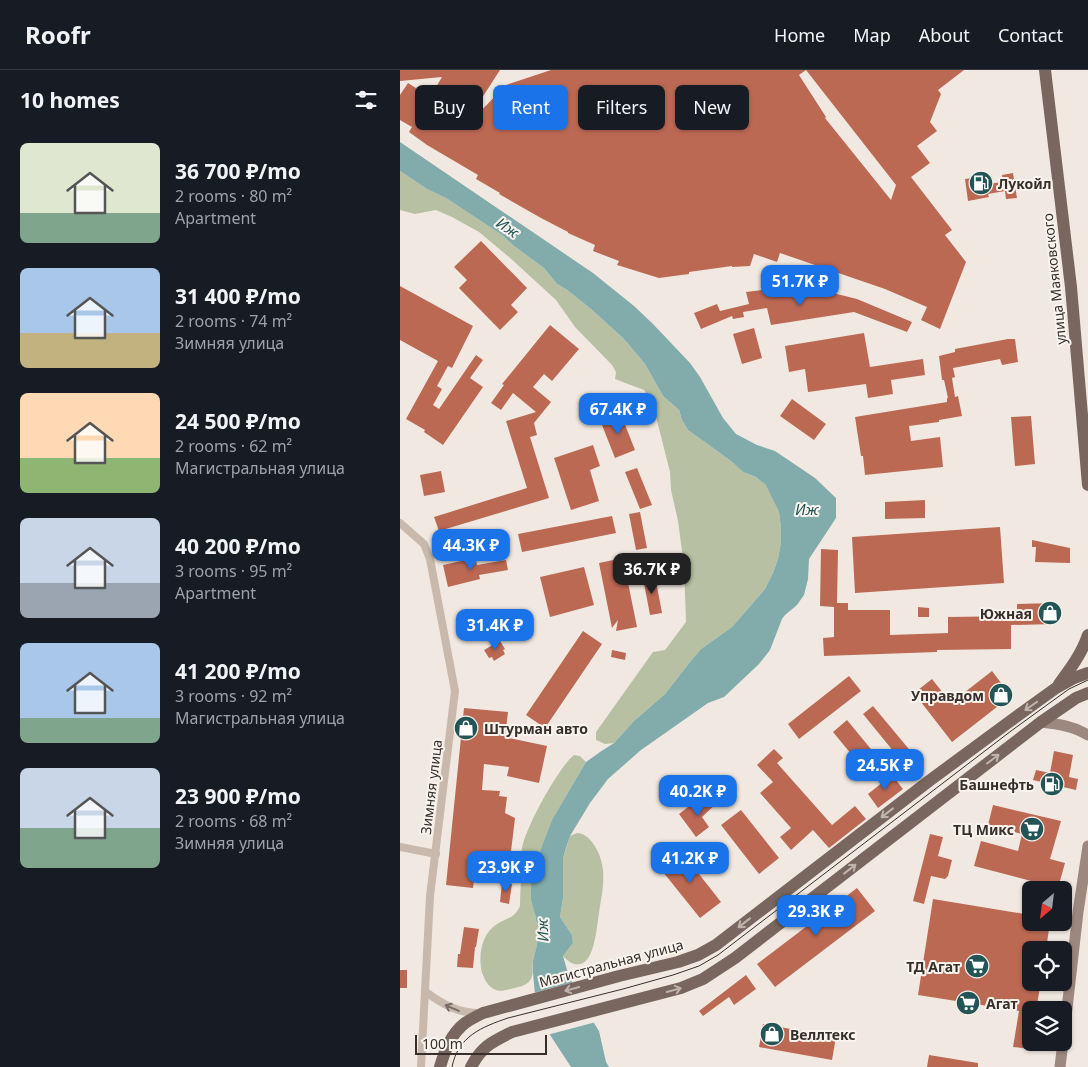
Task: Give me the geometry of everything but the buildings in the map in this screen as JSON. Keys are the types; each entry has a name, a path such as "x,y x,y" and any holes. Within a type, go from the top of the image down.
{"main road":[{"name":"улица Маяковского","path":"1045,70 1071,287 1088,485"},
{"path":"1056,688 1074,664 1088,634"},
{"name":"Магистральная улица","path":"440,1067 452,1038 465,1024 483,1013 678,962 698,955 716,945 929,781 1056,688 1088,673"},
{"path":"471,1067 488,1044 512,1032 681,988 703,979 735,958 1041,722 1076,698 1088,693"},
{"path":"1041,722 1065,725 1088,735"},
{"path":"1068,1001 1088,846"},
{"path":"1060,1067 1062,1051"}],"street":[{"name":"Зимняя улица","path":"400,523 424,544 430,559 455,691 430,896 421,1067"},
{"path":"400,847 436,854"},
{"path":"426,992 453,1009 467,1013 483,1013"}],"green space":[{"path":"400,171 427,189 446,198 502,235 544,268 557,284 591,309 624,339 645,364 663,396 679,410 688,430 743,472 756,477 767,485 779,512 781,542 778,559 765,589 732,627 701,649 665,694 634,721 614,743 605,744 596,740 596,732 653,652 665,650 686,622 684,566 678,521 671,490 670,472 652,401 644,390 615,379 616,372 612,365 575,327 556,300 479,232 436,210 415,214 400,210"},
{"path":"574,755 580,756 586,762 553,818 535,914 538,937 533,960 532,977 522,986 503,991 493,989 482,973 480,960 484,939 492,928 513,916 520,906 522,850 525,839 536,813 552,785 567,762"},
{"path":"577,833 587,837 592,842 601,859 603,876 593,948 587,960 583,963 575,964 563,956 573,943 572,935 560,917 563,898 563,859 570,836"}],"water":[{"name":"Иж","path":"400,142 593,273 634,306 690,363 723,418 736,434 757,445 775,451 815,478 836,498 836,518 809,559 808,579 804,595 797,605 782,619 770,650 759,664 724,697 708,703 641,750 608,779 590,803 570,836 563,859 563,898 560,917 572,935 573,943 563,956 568,973 582,1004 599,1031 606,1062 609,1067 571,1067 537,1015 533,960 538,930 531,899 531,884 541,849 553,818 586,762 614,743 634,721 665,694 701,649 732,627 765,589 778,559 781,542 779,512 766,485 756,477 743,472 688,430 679,410 663,396 645,364 624,339 591,309 557,284 544,268 502,235 446,198 427,189 400,171"}],"pier":[{"path":"574,982 596,1022 547,1035 535,1016 533,993"}],"tram line":[{"path":"452,1067 455,1056 466,1040 472,1034 489,1025 508,1018 673,975 699,966 718,955 1011,731 1069,689 1088,680"}],"place":[{"name":"Лукойл","path":"981,183"},
{"name":"Южная","path":"1050,613"},
{"name":"Управдом","path":"1001,695"},
{"name":"Штурман авто","path":"466,728"},
{"name":"Башнефть","path":"1052,784"},
{"name":"ТЦ Микс","path":"1032,829"},
{"name":"ТД Агат","path":"977,966"},
{"name":"Агат","path":"968,1003"},
{"name":"Веллтекс","path":"772,1034"}]}
